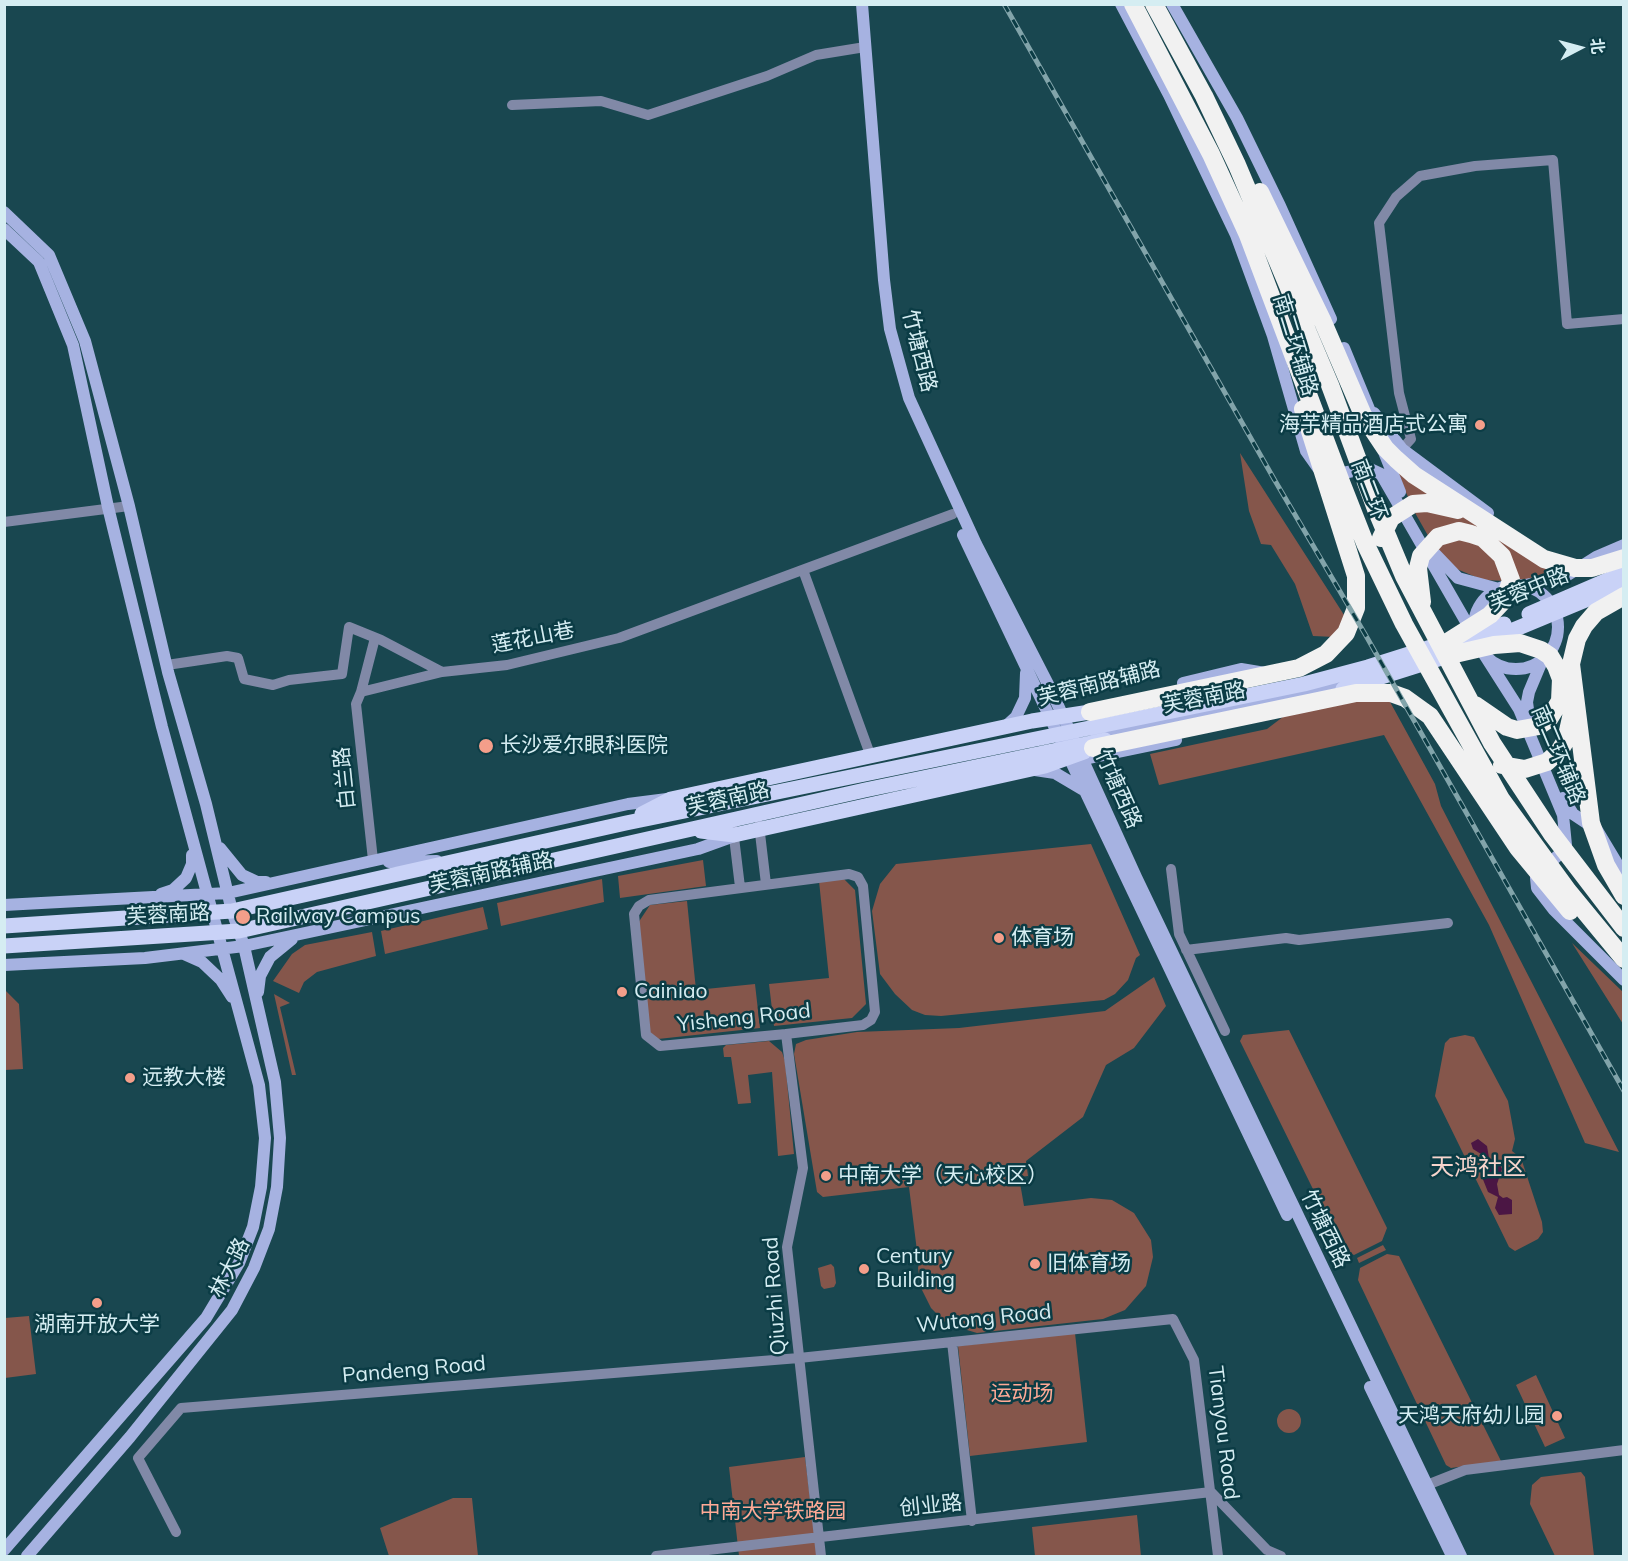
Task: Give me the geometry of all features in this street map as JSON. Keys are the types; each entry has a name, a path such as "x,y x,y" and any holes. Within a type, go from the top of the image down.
{"highway":[{"name":"南二环","path":"1133,4 1211,154 1248,235 1341,482 1404,624 1501,799 1529,839 1623,958"},
{"name":"南二环","path":"1154,4 1204,96 1303,320 1391,548 1426,619 1492,743 1532,806 1623,928"},
{"path":"1204,96 1268,204 1363,415 1385,448 1414,475 1544,559 1563,566 1592,568 1623,558"},
{"path":"1063,717 1299,668 1326,654 1346,633 1352,620 1358,592 1356,576 1316,455 1273,300"},
{"path":"1383,579 1379,549 1381,537 1391,518 1405,507 1427,503 1448,506 1482,519"},
{"path":"1426,619 1418,568 1421,556 1433,541 1446,533 1459,531 1483,538 1494,546 1508,568 1511,580 1504,599 1456,647"},
{"path":"1623,602 1596,612 1576,639 1571,664 1591,824 1606,865 1623,896"},
{"path":"1456,647 1508,643 1531,644 1550,656 1561,679 1562,690 1560,701 1549,719 1531,728 1517,730 1495,721 1463,690"},
{"path":"1463,733 1487,758 1498,764 1514,768 1536,767 1556,755 1566,740 1573,705 1573,687"},
{"path":"1079,755 1356,693 1380,692 1405,698 1430,716 1491,811 1557,897 1623,964"}],"main road":[{"name":"竹塘西路","path":"855,4 862,48 884,280 898,363 927,440 976,544 1051,690 1092,791 1452,1557"},
{"name":"竹塘西路","path":"862,4 862,48 885,338 903,401 953,514 1023,663 1063,717"},
{"name":"南二环辅路","path":"1121,4 1169,95 1236,235 1262,302 1306,451 1318,468 1333,475 1368,468 1381,474 1474,631"},
{"name":"南二环辅路","path":"1172,4 1236,118 1280,206 1367,401 1401,494 1438,559 1458,578 1499,589"},
{"name":"林大路","path":"4,212 49,255 85,341 129,506 167,665 232,911 244,946 275,1082 280,1138 277,1187 269,1229 254,1268 232,1310 27,1557"},
{"path":"4,229 39,262 74,345 108,507 192,842 211,914 224,950 261,1094 265,1138 259,1197 253,1227 239,1263 206,1318 4,1550"},
{"path":"1367,401 1381,424 1402,450 1509,528 1555,556 1563,578"},
{"path":"1623,545 1596,557 1563,578 1499,589 1482,603 1474,631 1482,651 1497,664 1516,669 1526,668 1623,602"},
{"path":"1596,557 1588,572 1597,600 1606,608 1623,602"},
{"name":"芙蓉中路","path":"1456,647 1623,573"},
{"name":"芙蓉中路","path":"1456,647 1623,584"},
{"path":"1519,585 1542,594 1556,615 1556,640 1547,655"},
{"name":"芙蓉南路辅路","path":"1456,647 1474,631"},
{"name":"芙蓉南路辅路","path":"1079,755 1103,736 1293,696 1456,647 1472,646 1482,651"},
{"name":"芙蓉南路","path":"4,926 232,911 626,823 812,794 1278,704 1392,675 1456,647"},
{"name":"南二环辅路","path":"1482,651 1519,709 1558,799 1566,825 1566,845 1561,853 1540,871 1536,878 1537,888 1554,910 1623,980"},
{"name":"南二环辅路","path":"1547,655 1529,692 1527,702 1530,723 1565,803 1573,814 1597,830 1623,875"},
{"path":"1005,727 1016,717 1025,698 1023,663"},
{"name":"芙蓉南路辅路","path":"1063,717 1241,669 1252,669 1305,688"},
{"name":"芙蓉南路辅路","path":"1063,717 1101,731 1365,675"},
{"name":"芙蓉南路辅路","path":"1079,755 1259,721 1293,696"},
{"path":"626,823 671,799 1032,721 1063,717"},
{"path":"733,828 1025,771 1079,755"},
{"path":"1025,771 1055,773 1092,791"},
{"name":"竹塘西路","path":"1092,791 1461,1557"},
{"name":"芙蓉南路","path":"759,822 812,794"},
{"name":"芙蓉南路辅路","path":"4,905 228,893 628,804 671,799"},
{"name":"芙蓉南路辅路","path":"4,964 183,954 224,950 296,937 698,849 733,828"},
{"name":"芙蓉南路","path":"4,946 239,931 692,829 733,828"},
{"path":"215,841 226,858 242,875 257,882 276,882"},
{"path":"153,897 173,890 186,878 192,864 192,842"},
{"path":"368,861 460,860"},
{"path":"257,1002 260,976 270,957 296,937"},
{"path":"183,954 202,962 221,980 238,1007"}],"street":[{"path":"512,105 601,101 648,115 767,76 816,55 862,48"},
{"path":"1402,450 1411,439 1399,393 1378,223 1396,197 1420,176 1475,166 1553,160 1567,324 1623,319"},
{"path":"4,522 129,506"},
{"name":"莲花山巷","path":"360,692 442,672 507,665 583,649 619,638 953,514"},
{"path":"803,570 871,757"},
{"path":"167,665 227,656 238,658 244,679 273,685 289,680 342,674 349,627 442,672"},
{"name":"白兰路","path":"368,861 356,704 375,638"},
{"path":"759,822 766,884"},
{"path":"733,828 740,887"},
{"path":"1171,869 1179,934 1225,1031"},
{"name":"Yisheng Road","path":"849,874 858,877 863,886 875,1012 871,1020 863,1024 786,1034 660,1046 646,1035 634,914 639,906 649,900 766,884 849,874"},
{"path":"1186,950 1274,939 1299,940 1448,923"},
{"name":"Qiuzhi Road","path":"786,1034 803,1168 786,1247 821,1557"},
{"name":"Wutong Road","path":"799,1358 1173,1319"},
{"name":"Tianyou Road","path":"1173,1319 1194,1360 1218,1557"},
{"path":"952,1342 972,1521"},
{"name":"Pandeng Road","path":"176,1532 138,1458 181,1408 799,1358"},
{"path":"1427,1485 1457,1472 1623,1450"},
{"path":"1211,1492 1267,1550 1281,1557"},
{"name":"创业路","path":"656,1557 1211,1492"}],"green space":[{"path":"1240,453 1346,618 1335,637 1313,636 1295,584 1271,545 1261,544 1249,511"},
{"path":"1396,469 1555,574 1528,582 1483,580 1452,567 1435,548 1414,511"},
{"path":"1349,699 1389,700 1435,784 1441,806 1619,1152 1585,1143 1489,925 1384,735 1159,785 1150,754 1267,729 1288,713"},
{"name":"体育场","path":"1091,844 1140,955 1136,958 1128,980 1115,994 1104,1000 941,1016 925,1015 912,1010 895,994 880,974 872,911 880,884 896,864"},
{"path":"703,860 706,886 620,898 618,876"},
{"path":"602,879 604,902 501,926 497,903"},
{"path":"844,879 855,890 866,1004 852,1018 774,1026 769,984 829,978 819,881"},
{"path":"687,901 696,990 755,984 760,1028 658,1039 649,1032 638,923 650,905"},
{"path":"483,907 488,929 385,954 381,931"},
{"path":"372,932 376,956 317,972 304,982 299,993 273,981 292,954 305,945"},
{"path":"1572,943 1623,992 1623,1024"},
{"path":"1154,977 1166,1006 1134,1048 1106,1065 1083,1117 1026,1161 1028,1176 1019,1177 1024,1206 1091,1198 1112,1200 1134,1213 1151,1240 1153,1257 1146,1286 1125,1310 1103,1319 977,1333 947,1324 931,1308 921,1288 918,1268 922,1251 917,1251 909,1187 823,1197 817,1192 794,1054 796,1044 806,1040 857,1032 959,1028 1105,1011"},
{"path":"5,990 19,1004 23,1069 5,1070"},
{"path":"274,994 290,1003 280,1007 296,1075 292,1075"},
{"path":"1289,1030 1387,1228 1382,1241 1354,1255 1343,1250 1240,1041 1243,1035"},
{"path":"1465,1035 1474,1037 1508,1101 1515,1139 1512,1151 1521,1158 1542,1222 1543,1232 1538,1239 1515,1251 1509,1247 1435,1096 1445,1043 1450,1038"},
{"path":"769,1041 782,1052 785,1061 794,1154 778,1156 772,1072 748,1075 751,1103 738,1104 731,1057 724,1057 723,1048 726,1045"},
{"path":"1383,1245 1386,1250 1359,1263 1357,1258"},
{"path":"1387,1254 1399,1256 1501,1461 1451,1468 1446,1465 1358,1280 1360,1268"},
{"path":"831,1264 834,1267 836,1283 834,1287 824,1289 821,1286 818,1268"},
{"path":"29,1316 36,1374 5,1378 5,1318"},
{"name":"运动场","path":"1075,1333 1087,1442 970,1456 958,1346"},
{"path":"1536,1375 1565,1438 1545,1447 1516,1385"},
{"path":"1289,1409 1297,1413 1301,1421 1297,1429 1289,1433 1281,1429 1277,1421 1281,1413"},
{"name":"中南大学铁路园","path":"805,1457 817,1556 739,1556 729,1467"},
{"path":"1581,1472 1585,1477 1594,1556 1555,1556 1530,1504 1532,1485 1541,1477"},
{"path":"453,1498 472,1498 478,1556 389,1556 380,1528"},
{"path":"1137,1515 1141,1556 1035,1556 1032,1527"}],"shaded area":[{"path":"1478,1139 1487,1146 1489,1158 1499,1163 1502,1169 1497,1184 1499,1195 1512,1200 1512,1214 1499,1215 1495,1208 1498,1197 1488,1192 1482,1177 1489,1174 1481,1154 1473,1149 1471,1143"}],"railway":[{"path":"1004,4 1624,1091"}],"place":[{"name":"海芋精品酒店式公寓","path":"1480,425"},
{"name":"长沙爱尔眼科医院","path":"486,746"},
{"name":"Railway Campus","path":"243,917"},
{"name":"体育场","path":"999,938"},
{"name":"Cainiao","path":"622,992"},
{"name":"远教大楼","path":"130,1078"},
{"name":"中南大学（天心校区）","path":"826,1176"},
{"name":"旧体育场","path":"1035,1264"},
{"name":"Century Building","path":"864,1269"},
{"name":"湖南开放大学","path":"97,1303"},
{"name":"天鸿天府幼儿园","path":"1557,1416"}],"district":[{"name":"天鸿社区","path":"1478,1168"}]}
